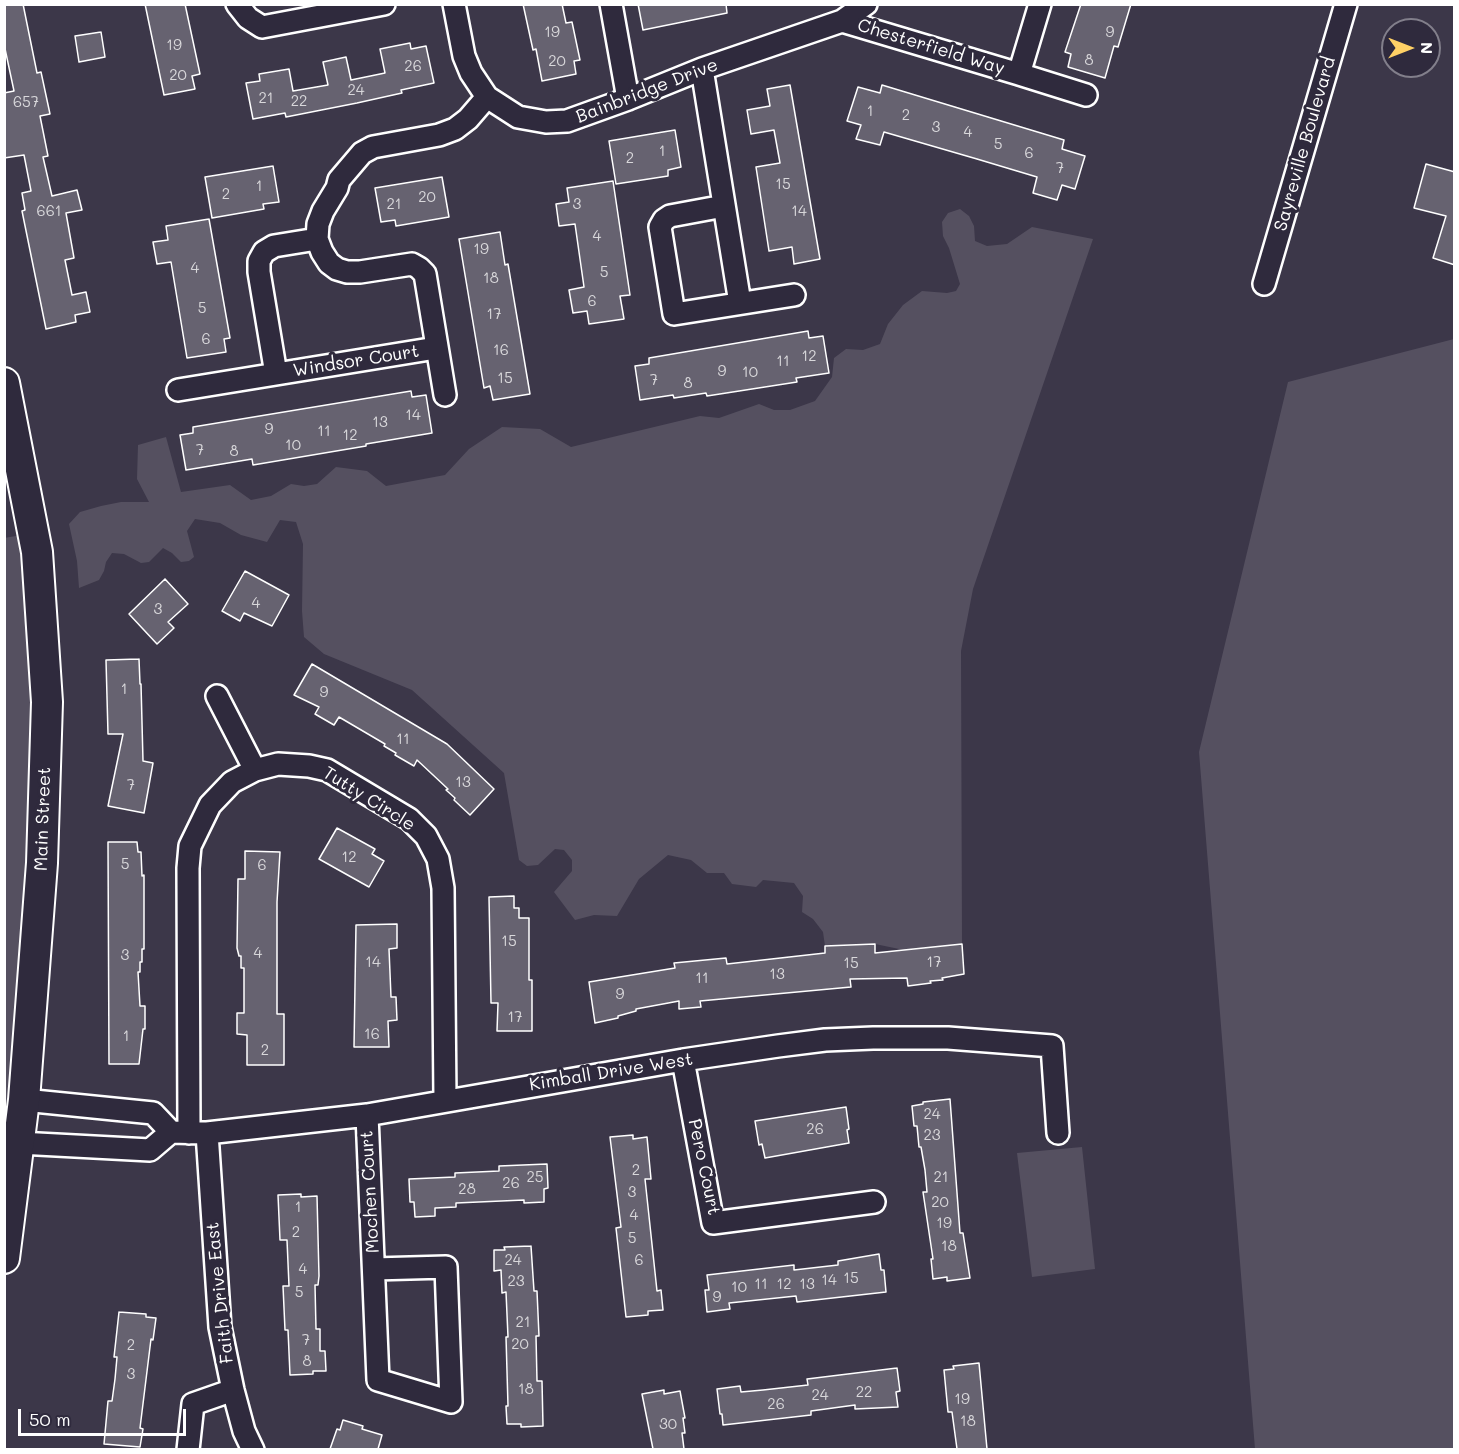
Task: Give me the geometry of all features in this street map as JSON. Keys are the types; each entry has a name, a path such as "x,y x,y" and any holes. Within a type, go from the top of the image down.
{"main road":[{"name":"Main Street","path":"4,383 37,552 47,702 42,863 24,1100 4,1258"}],"street":[{"path":"237,4 248,18 262,27 324,10 384,4"},
{"name":"Bainbridge Drive","path":"454,4 464,56 471,73 487,97 518,117 546,122 567,121 702,69 842,21 866,4"},
{"path":"611,4 628,99"},
{"name":"Chesterfield Way","path":"1019,74 1040,4"},
{"name":"Sayreville Boulevard","path":"1264,284 1346,4"},
{"name":"Chesterfield Way","path":"842,21 1086,95"},
{"path":"702,69 740,303"},
{"path":"317,239 318,224 339,180 362,153 373,147 439,135 455,129 468,119 487,97"},
{"path":"724,206 670,216 660,227 674,314 794,295"},
{"name":"Windsor Court","path":"276,374 259,261 264,252 274,246 317,239 329,263 337,269 360,272 412,264 425,274 445,395"},
{"name":"Windsor Court","path":"178,390 436,348"},
{"path":"217,696 255,770"},
{"name":"Tutty Circle","path":"189,1133 188,868 190,846 210,805 232,782 255,770 278,764 327,770 409,819 426,836 438,859 443,888 445,1100"},
{"name":"Kimball Drive West","path":"189,1133 367,1115 683,1060 825,1040 873,1038 948,1038 1052,1046 1058,1133"},
{"name":"Pero Court","path":"683,1060 713,1223 874,1202"},
{"path":"24,1100 153,1113 189,1133"},
{"name":"Mochen Court","path":"367,1115 378,1380 451,1402 446,1267 374,1269"},
{"path":"19,1143 150,1150 189,1133"},
{"name":"Faith Drive East","path":"189,1133 220,1327 244,1431 253,1449"},
{"path":"188,1449 193,1404 233,1390"}],"shaded area":[{"path":"960,209 969,216 974,226 975,241 987,246 1007,244 1032,227 1093,239 973,589 961,651 962,944 904,950 875,944 825,946 823,932 813,919 802,912 803,896 794,883 763,880 756,887 732,884 724,873 707,873 691,860 668,855 639,879 617,916 594,915 575,920 554,892 572,871 572,860 564,850 555,849 538,865 527,866 519,860 504,773 412,690 324,654 304,637 303,544 296,522 280,520 267,542 241,535 220,523 195,519 187,531 194,557 189,561 181,562 163,548 149,562 141,563 124,554 112,553 99,580 79,588 77,561 69,524 80,512 101,506 121,502 149,502 137,479 138,445 166,437 181,492 230,485 251,500 271,496 291,484 304,486 317,484 336,467 367,471 386,486 445,475 469,449 502,427 540,429 571,447 700,416 719,418 759,404 774,410 790,410 815,401 832,377 834,358 846,349 863,350 880,344 888,324 903,305 922,291 947,293 956,291 960,284 943,236 942,222 948,213"},
{"path":"1454,339 1454,1449 1255,1449 1199,752 1288,382"},
{"path":"34,533 47,702 5,1258 4,538"},
{"path":"1082,1147 1095,1269 1032,1277 1017,1153"}],"building":[{"path":"4,4 23,4 37,73 41,72 50,114 40,116 48,156 43,157 52,196 77,190 82,210 66,213 74,258 65,260 72,295 86,292 90,312 75,315 76,322 46,329 22,211 25,210 22,193 31,191 24,155 4,158 4,93 14,91 4,44"},
{"path":"145,4 185,4 200,74 192,76 195,89 164,95"},
{"path":"523,4 562,4 566,23 572,22 580,60 574,61 576,74 542,81 536,49 533,50"},
{"path":"638,4 726,4 727,13 643,30"},
{"path":"1081,4 1131,4 1118,47 1114,46 1105,78 1068,67 1071,54 1065,52"},
{"path":"101,32 105,57 79,62 75,36"},
{"path":"410,43 411,49 426,46 434,83 357,103 286,117 285,113 253,119 246,83 260,81 259,74 289,69 293,91 328,85 323,62 346,57 351,80 385,73 380,49"},
{"path":"790,85 820,259 794,264 792,247 769,251 756,167 780,163 774,130 751,134 747,110 770,106 767,89"},
{"path":"882,85 1064,140 1062,149 1085,156 1075,189 1062,185 1057,200 1033,193 1037,177 884,132 880,145 856,139 861,125 847,121 858,87 880,93"},
{"path":"675,130 681,167 668,170 668,176 616,184 609,141"},
{"path":"1426,164 1455,172 1455,265 1433,258 1446,216 1414,208"},
{"path":"273,166 279,202 263,204 264,209 212,218 205,177"},
{"path":"442,177 449,217 396,226 395,220 381,222 375,188"},
{"path":"613,181 630,295 620,296 624,319 589,324 587,311 573,313 569,290 584,287 575,224 559,226 556,204 569,202 567,188"},
{"path":"209,219 230,338 224,339 226,352 187,358 171,262 157,264 153,242 168,240 166,226"},
{"path":"500,232 505,265 508,264 530,394 493,400 490,386 484,388 459,239"},
{"path":"808,331 809,338 823,336 829,373 796,378 797,382 707,396 706,393 640,400 635,366 649,364 649,358"},
{"path":"411,391 412,397 426,395 432,433 253,465 252,459 186,470 180,435 193,433 193,427"},
{"path":"245,571 289,595 272,626 244,613 240,621 222,611"},
{"path":"165,579 188,604 168,622 174,628 157,644 129,614"},
{"path":"139,659 143,761 153,763 144,813 108,806 123,734 108,734 106,660"},
{"path":"312,664 447,744 494,789 470,815 454,800 455,798 446,790 448,789 417,760 414,766 395,755 396,753 384,746 385,744 339,717 334,725 315,714 319,707 294,695"},
{"path":"337,828 375,849 372,854 384,861 369,887 319,859"},
{"path":"108,842 137,842 138,852 141,852 142,876 144,875 144,949 142,949 140,972 138,972 140,1006 145,1006 145,1029 143,1029 139,1064 109,1064"},
{"path":"245,851 280,852 277,902 277,1014 284,1014 284,1065 247,1065 247,1035 237,1034 237,1013 244,1013 244,968 241,968 241,956 237,948 238,879 245,879"},
{"path":"514,896 514,908 519,908 519,918 529,918 532,1031 497,1031 498,1003 491,1003 489,897"},
{"path":"397,924 397,948 389,949 391,997 396,997 397,1020 388,1021 389,1047 354,1047 356,925"},
{"path":"875,944 875,953 962,944 964,974 930,981 931,983 908,986 907,978 850,979 851,987 700,1001 701,1007 679,1009 679,1001 636,1009 618,1018 595,1023 589,982 675,968 674,963 726,958 727,964 825,953 825,946"},
{"path":"950,1099 960,1233 963,1233 970,1278 947,1281 947,1277 933,1279 931,1259 933,1259 923,1192 927,1192 925,1170 917,1126 914,1126 912,1106 923,1104 923,1102"},
{"path":"846,1107 849,1143 765,1158 762,1144 759,1145 755,1121"},
{"path":"633,1135 633,1139 647,1137 651,1179 645,1179 657,1291 661,1290 663,1310 648,1311 648,1315 626,1317 616,1228 621,1227 610,1137"},
{"path":"547,1164 548,1188 544,1189 544,1202 524,1203 524,1200 456,1203 456,1207 435,1208 435,1216 415,1217 414,1202 410,1202 409,1179 455,1177 455,1173 499,1171 499,1166"},
{"path":"301,1194 301,1197 317,1196 319,1276 318,1285 315,1285 316,1329 320,1329 320,1351 325,1351 326,1371 290,1375 283,1286 289,1286 287,1240 280,1240 278,1195"},
{"path":"531,1246 534,1291 537,1291 539,1336 536,1336 537,1381 542,1381 543,1426 521,1427 521,1424 507,1424 506,1292 502,1293 501,1270 494,1271 494,1250 505,1250 504,1247"},
{"path":"879,1254 881,1270 884,1270 886,1292 797,1302 796,1296 729,1303 730,1309 707,1312 705,1290 709,1290 707,1275 794,1265 794,1270 838,1265 838,1261"},
{"path":"119,1312 146,1314 146,1317 156,1318 153,1340 151,1339 140,1428 143,1429 140,1447 104,1444 108,1401 112,1401 115,1379 117,1357 114,1357"},
{"path":"979,1363 987,1449 957,1449 952,1412 948,1412 944,1370 954,1369 953,1366"},
{"path":"897,1368 900,1391 896,1392 898,1407 855,1409 855,1405 811,1411 811,1415 723,1425 717,1389 740,1386 741,1392 808,1385 807,1379"},
{"path":"664,1390 664,1394 680,1391 685,1418 683,1418 685,1433 682,1433 684,1449 653,1449 642,1394"},
{"path":"343,1420 382,1435 378,1449 330,1449"}]}
